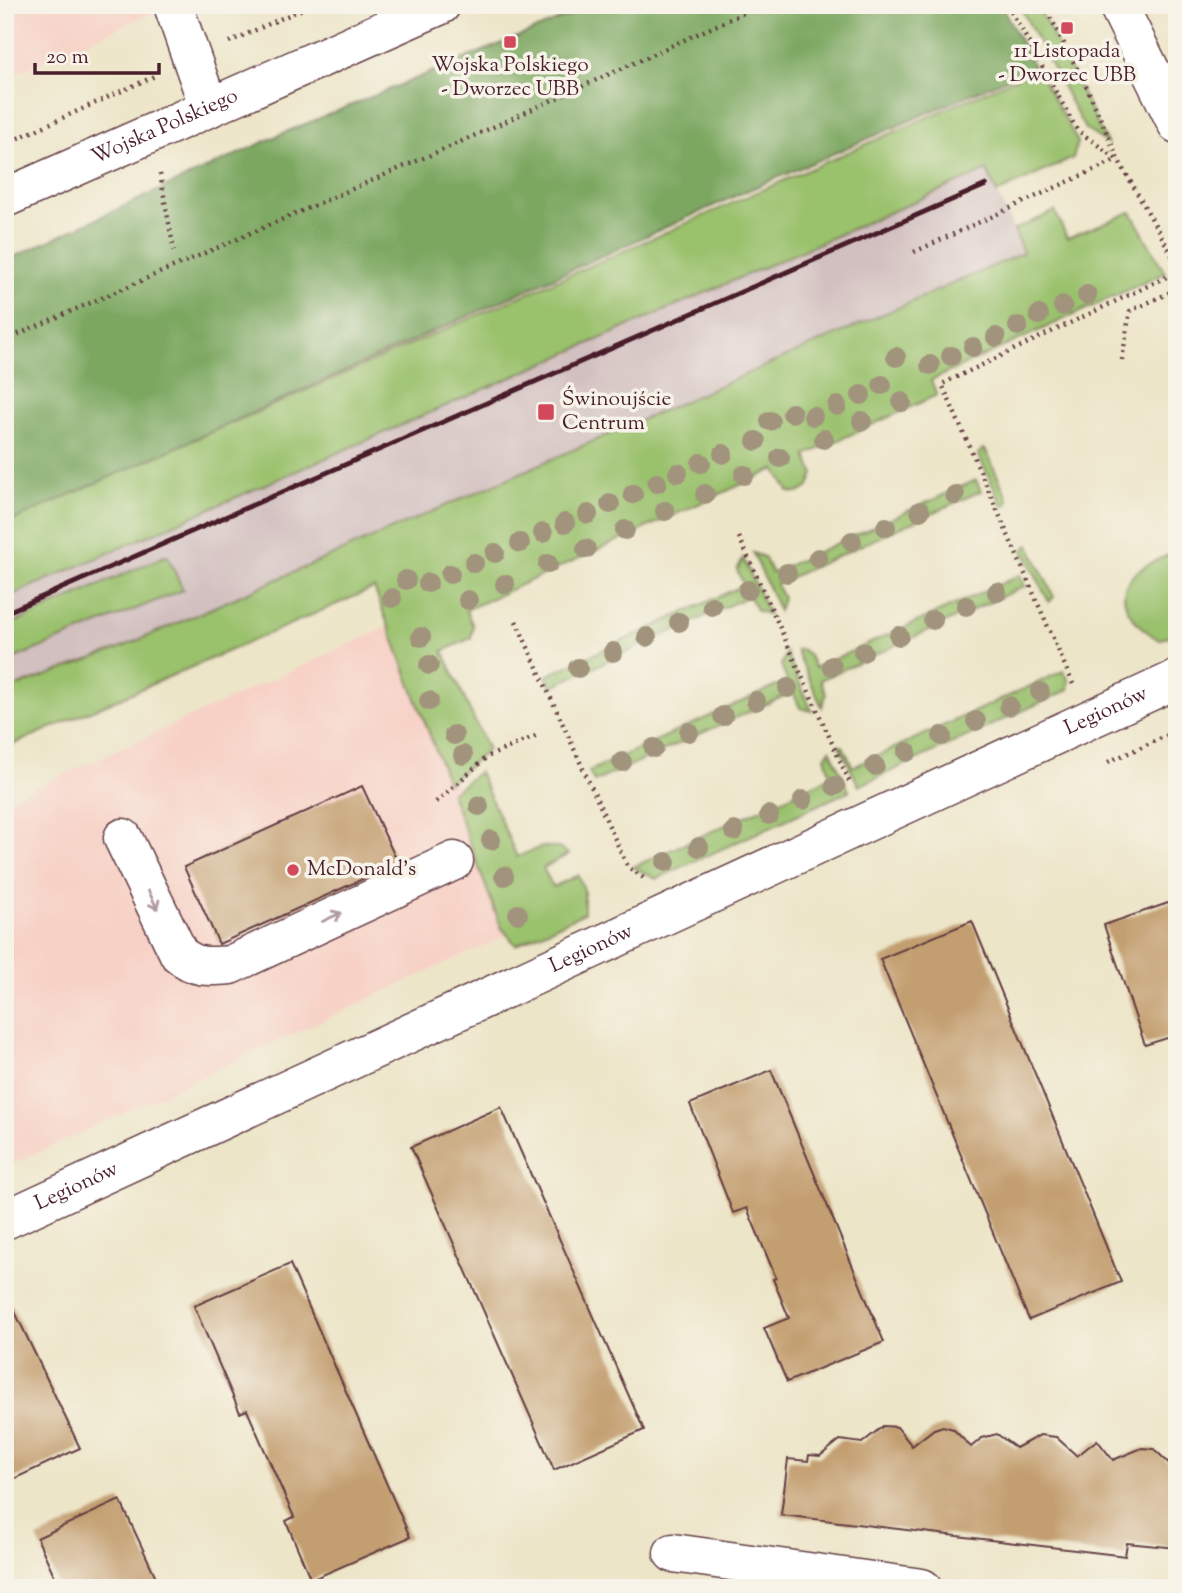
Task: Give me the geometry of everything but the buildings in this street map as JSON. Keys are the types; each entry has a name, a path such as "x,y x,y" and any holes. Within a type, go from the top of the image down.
{"street":[{"path":"173,5 209,107"},
{"name":"Wojska Polskiego","path":"5,198 441,5"},
{"path":"1118,5 1177,124"},
{"name":"Legionów","path":"5,1220 1177,678"},
{"path":"123,838 179,954 190,964 205,967 230,965 454,861"},
{"path":"673,1552 922,1588"}],"path":[{"path":"228,42 311,5"},
{"path":"5,340 458,143 761,5"},
{"path":"1008,5 1077,130 1118,159"},
{"path":"1044,5 1087,88 1118,159 1177,264"},
{"path":"5,145 163,72"},
{"path":"914,252 1118,159"},
{"path":"1073,685 1073,678 942,384 1177,272"},
{"path":"1122,360 1130,311 1177,289"},
{"path":"738,537 856,794"},
{"path":"516,621 628,867 647,879"},
{"path":"1108,762 1177,731"},
{"path":"436,802 487,757 538,735"}],"shaded area":[{"path":"5,5 170,5 5,78"},
{"path":"987,170 1024,253 118,649 5,691 5,598"},
{"path":"397,623 511,933 5,1168 5,801"}],"green space":[{"path":"595,5 1001,5 1034,67 742,193 5,524 5,261 281,134"},
{"path":"1019,5 1037,5 1107,143 1085,129"},
{"path":"1037,69 1078,142 1073,158 997,193 987,170 5,598 5,523"},
{"path":"1055,211 1067,238 1131,212 1165,273 931,380 937,395 806,455 814,474 808,488 798,493 789,492 775,469 466,610 473,626 471,638 443,651 488,750 448,783 374,588 5,748 5,691 118,649 1023,253 1014,230"},
{"path":"983,449 1009,501 1005,506 1002,505 978,454"},
{"path":"976,480 981,491 776,584 783,598 779,611 753,553 764,557 772,573"},
{"path":"1029,545 1054,597 1049,602 1023,550"},
{"path":"1177,553 1177,632 1159,640 1129,612 1125,592 1128,582 1137,572 1151,563"},
{"path":"167,555 183,590 5,662 5,627"},
{"path":"743,558 769,615 756,610 749,596 551,687 546,676 744,585 737,570"},
{"path":"1020,575 1025,586 820,680 826,694 822,707 796,650 801,649 808,654 815,668"},
{"path":"786,653 812,711 800,708 793,692 594,782 589,771 787,681 781,665"},
{"path":"1063,671 1069,680 1068,690 859,786 839,745 843,746 853,767"},
{"path":"830,749 849,791 656,879 633,867 831,777 825,757"},
{"path":"479,772 517,857 543,847 556,847 569,854 543,868 553,887 578,875 584,890 584,913 516,945 501,927 451,793"}],"railway":[{"path":"5,613 986,185"}],"place":[{"name":"11 Listopada - Dworzec UBB","path":"1067,28"},
{"name":"Wojska Polskiego - Dworzec UBB","path":"510,42"},
{"name":"Świnoujście Centrum","path":"546,412"},
{"name":"McDonald's","path":"293,870"}]}
